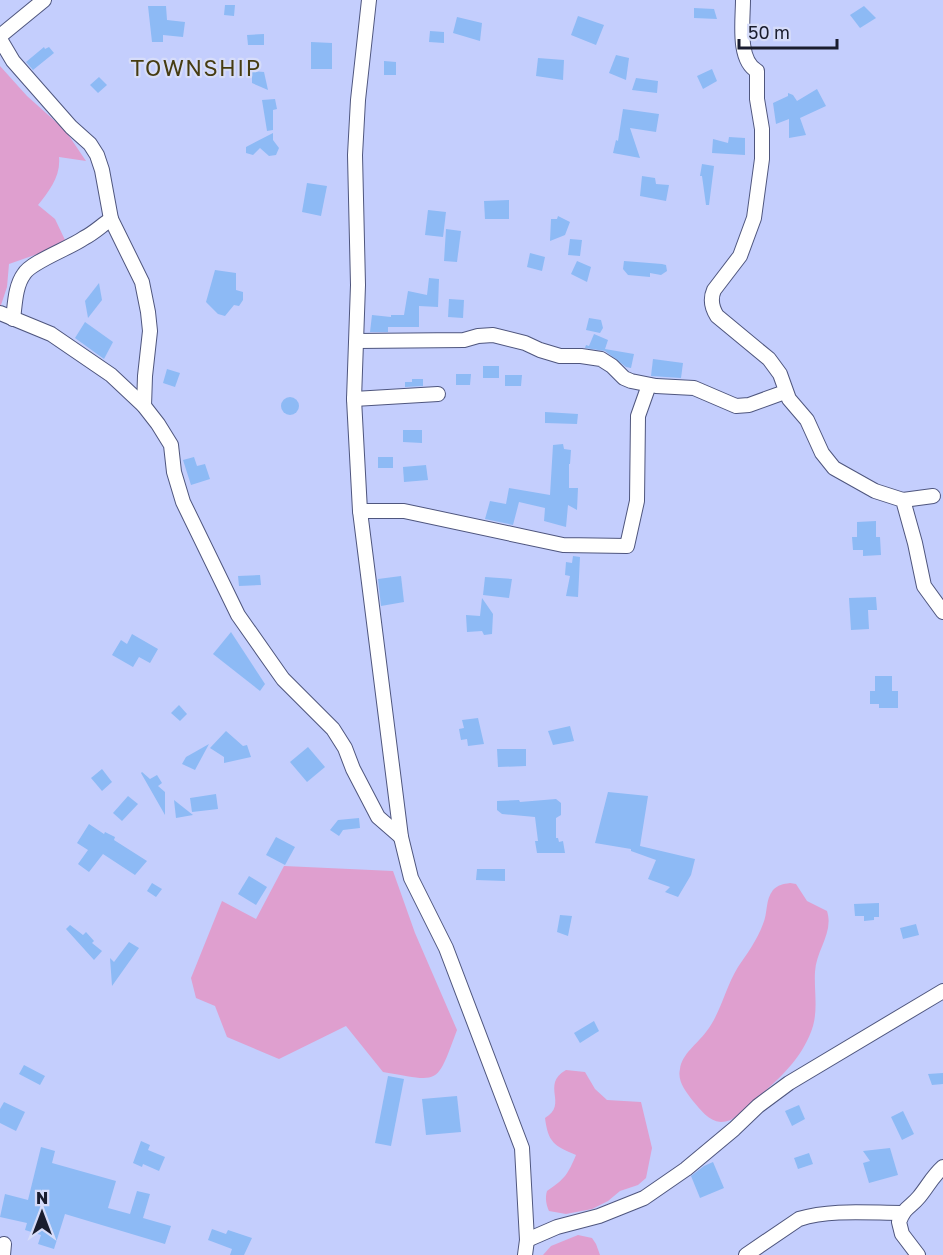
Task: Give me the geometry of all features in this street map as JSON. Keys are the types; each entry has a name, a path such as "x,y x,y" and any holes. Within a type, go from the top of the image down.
{"street":[{"path":"44,0 0,38 18,68 71,127 90,144 97,155 111,219 142,282 148,312 150,331 144,406"},
{"path":"369,0 358,100 355,155 358,238 354,399 360,511 401,837 411,878 446,948 522,1148 527,1240 525,1255"},
{"path":"743,0 743,51 749,66 757,71 757,99 762,129 761,164 754,218 744,249 732,269 716,286 712,301 713,310 717,316 769,359 780,374 785,392 807,420 822,453 834,468 875,491 903,500 933,496"},
{"path":"13,319 18,288 25,271 85,238 111,219"},
{"path":"0,313 51,334 111,375 144,406 171,445 174,472 183,502 238,615 283,679 333,729 345,748 353,769 378,817 401,837"},
{"path":"357,340 464,340 494,335 525,342 540,350 560,356 601,359 624,378 649,385 693,388 736,406 749,405 785,392"},
{"path":"360,511 404,511 562,544 627,546 637,501 638,416 649,385"},
{"path":"354,399 438,394"},
{"path":"903,500 924,586 943,612"},
{"path":"527,1240 557,1227 599,1216 644,1198 686,1169 734,1130 758,1106 789,1083 943,991"},
{"path":"918,1255 902,1234 899,1222 907,1206 920,1196 930,1179 943,1167"},
{"path":"746,1255 799,1219 808,1216 902,1213"}],"shaded area":[{"path":"0,66 27,96 65,130 86,161 59,157 56,177 38,205 55,219 65,240 49,250 9,264 7,287 0,308"},
{"path":"284,866 393,871 415,933 457,1030 445,1062 434,1076 416,1078 383,1072 346,1026 279,1059 227,1037 215,1006 196,998 191,978 222,901 256,919"},
{"path":"790,883 796,884 807,901 827,911 829,919 827,934 816,964 813,1026 803,1049 779,1078 738,1116 726,1122 712,1120 685,1090 679,1073 681,1064 716,1017 738,967 761,930 770,894 777,887"},
{"path":"566,1070 585,1072 595,1089 607,1100 641,1102 652,1148 646,1178 638,1185 620,1191 608,1201 592,1209 566,1214 549,1211 546,1194 565,1176 576,1155 553,1142 548,1133 545,1118 552,1113 555,1107 555,1082"},
{"path":"578,1235 592,1238 600,1255 543,1255 551,1246"}],"building":[{"path":"225,5 235,5 234,16 224,15"},
{"path":"148,6 166,6 167,20 185,22 183,37 163,35 163,42 152,42"},
{"path":"864,6 876,18 860,28 850,15"},
{"path":"694,8 714,9 717,19 694,18"},
{"path":"578,16 604,25 596,45 571,35"},
{"path":"457,17 482,23 480,41 453,33"},
{"path":"430,31 444,32 444,43 429,42"},
{"path":"264,34 264,45 248,45 247,35"},
{"path":"311,42 332,43 332,69 311,69"},
{"path":"44,47 45,49 49,47 54,53 33,70 26,62"},
{"path":"616,55 629,58 626,80 609,73"},
{"path":"538,58 564,60 563,80 536,76"},
{"path":"384,61 396,62 396,75 384,75"},
{"path":"712,69 717,81 703,89 697,76"},
{"path":"252,71 264,72 268,90 252,83"},
{"path":"99,77 107,85 98,93 90,85"},
{"path":"636,78 658,81 657,93 632,90"},
{"path":"817,89 826,106 800,118 806,135 789,138 789,119 776,124 773,103 788,96 788,93 793,95 797,101"},
{"path":"275,99 277,109 273,110 273,130 267,131 262,100"},
{"path":"623,109 659,114 656,132 630,128 640,158 613,153 616,140 618,141"},
{"path":"273,133 273,140 279,148 276,155 269,156 260,148 253,155 246,153 246,147"},
{"path":"729,137 745,138 745,155 712,153 713,139 728,143"},
{"path":"702,164 714,166 709,205 706,205 702,176 700,176"},
{"path":"642,176 655,178 656,184 669,185 666,201 640,196"},
{"path":"307,183 327,186 321,216 302,212"},
{"path":"509,200 509,219 485,219 484,201"},
{"path":"428,210 446,212 443,237 425,235"},
{"path":"558,216 570,222 565,235 550,241 551,219 557,219"},
{"path":"446,229 461,231 457,262 444,261"},
{"path":"570,239 582,240 580,256 568,255"},
{"path":"530,253 545,257 542,271 527,267"},
{"path":"577,261 591,267 587,282 571,274"},
{"path":"624,261 662,264 666,265 667,271 661,275 650,273 650,277 628,275 623,269"},
{"path":"215,270 236,273 236,290 243,292 243,300 239,306 234,305 225,316 218,314 206,302"},
{"path":"429,278 439,279 438,307 419,306 419,327 388,327 388,332 370,332 372,315 391,317 391,315 404,315 408,291 427,295"},
{"path":"99,283 102,300 88,318 85,301"},
{"path":"449,299 464,300 463,318 448,317"},
{"path":"589,318 601,320 603,328 600,333 586,330"},
{"path":"85,322 113,342 104,359 75,338"},
{"path":"594,334 608,340 605,349 634,354 631,368 626,367 605,351 585,348 586,345 589,346"},
{"path":"653,359 683,363 681,378 651,376"},
{"path":"483,366 499,366 499,378 483,378"},
{"path":"167,369 180,373 175,387 163,383"},
{"path":"456,374 471,374 470,385 456,385"},
{"path":"505,375 522,375 521,386 505,386"},
{"path":"412,379 423,379 423,386 405,387 405,382 412,382"},
{"path":"290,397 296,400 299,406 296,412 290,415 284,412 281,406 284,400"},
{"path":"545,412 578,414 577,424 545,423"},
{"path":"403,430 422,430 422,443 403,442"},
{"path":"563,444 564,449 571,450 569,488 578,488 577,510 568,505 566,527 544,521 545,508 519,502 513,525 485,519 490,501 506,504 509,488 550,495 553,445"},
{"path":"194,457 197,466 205,464 210,479 191,485 183,460"},
{"path":"378,457 393,457 393,468 378,468"},
{"path":"426,465 428,480 404,482 403,467"},
{"path":"876,521 876,537 880,537 881,555 863,556 863,550 853,550 852,537 857,537 857,522"},
{"path":"573,556 580,557 578,597 566,596 570,576 565,575 566,562 572,563"},
{"path":"260,575 261,585 239,586 238,576"},
{"path":"401,576 404,602 381,606 378,579"},
{"path":"485,577 512,579 509,598 483,595"},
{"path":"876,597 877,610 868,610 869,629 851,630 849,598"},
{"path":"482,598 493,614 492,634 484,635 482,631 467,632 466,615 480,616"},
{"path":"231,632 265,684 260,691 213,654"},
{"path":"132,634 158,649 150,663 139,657 133,667 112,655 121,640 127,644"},
{"path":"875,676 892,676 892,691 898,691 898,708 879,708 879,704 870,704 870,691 875,691"},
{"path":"179,705 187,714 180,721 171,713"},
{"path":"478,718 484,744 468,746 467,739 461,740 459,729 464,728 462,720"},
{"path":"570,726 574,741 553,745 548,731"},
{"path":"226,731 243,746 247,745 251,757 224,763 224,757 210,748"},
{"path":"209,744 195,770 182,764 186,757"},
{"path":"308,747 325,767 307,782 290,762"},
{"path":"497,749 526,749 526,766 498,767"},
{"path":"102,769 112,782 102,791 91,778"},
{"path":"141,773 150,779 157,775 162,783 158,786 165,792 165,815"},
{"path":"608,792 648,796 640,846 695,859 691,875 678,897 665,892 670,887 648,879 656,860 631,851 631,849 595,843"},
{"path":"216,794 218,809 192,812 190,798"},
{"path":"128,796 138,804 122,821 113,813"},
{"path":"556,799 561,803 561,815 556,818 556,838 559,842 563,841 565,853 537,853 535,817 502,814 497,810 497,801"},
{"path":"174,800 193,815 176,818"},
{"path":"359,818 360,828 343,830 339,836 330,830 338,820"},
{"path":"89,824 104,834 105,832 115,837 114,840 147,861 135,875 103,854 89,872 78,864 88,850 77,843"},
{"path":"276,837 295,847 285,865 266,855"},
{"path":"477,869 505,869 505,881 476,880"},
{"path":"249,876 267,887 256,905 238,894"},
{"path":"152,883 162,889 156,897 147,891"},
{"path":"879,903 879,917 874,917 874,920 864,921 864,916 855,916 854,904"},
{"path":"560,915 572,916 568,936 557,932"},
{"path":"916,924 919,935 903,939 900,928"},
{"path":"70,925 83,935 86,932 94,941 92,943 102,951 94,960 66,929"},
{"path":"129,942 139,948 112,986 110,958 114,962"},
{"path":"594,1021 599,1031 580,1043 574,1033"},
{"path":"24,1065 45,1076 40,1085 19,1074"},
{"path":"943,1073 943,1084 932,1085 928,1074"},
{"path":"388,1076 404,1079 391,1146 375,1143"},
{"path":"457,1096 461,1132 426,1135 422,1099"},
{"path":"4,1102 25,1112 16,1131 0,1123 0,1109"},
{"path":"799,1105 805,1119 792,1126 785,1111"},
{"path":"903,1111 914,1134 902,1140 891,1117"},
{"path":"141,1141 150,1145 148,1150 165,1157 159,1171 143,1164 142,1167 133,1163"},
{"path":"41,1147 55,1151 52,1163 116,1181 108,1208 130,1214 137,1191 150,1194 143,1218 171,1226 165,1244 65,1214 54,1249 38,1244 41,1235 25,1230 27,1223 0,1217 5,1194 28,1200"},
{"path":"890,1148 898,1175 869,1183 863,1163 870,1161 863,1151"},
{"path":"809,1153 813,1164 798,1169 794,1158"},
{"path":"713,1162 724,1188 700,1198 691,1176"},
{"path":"212,1229 226,1234 228,1230 252,1238 244,1255 230,1255 232,1249 208,1240"}],"district":[{"name":"TOWNSHIP","path":"196,68"}]}
